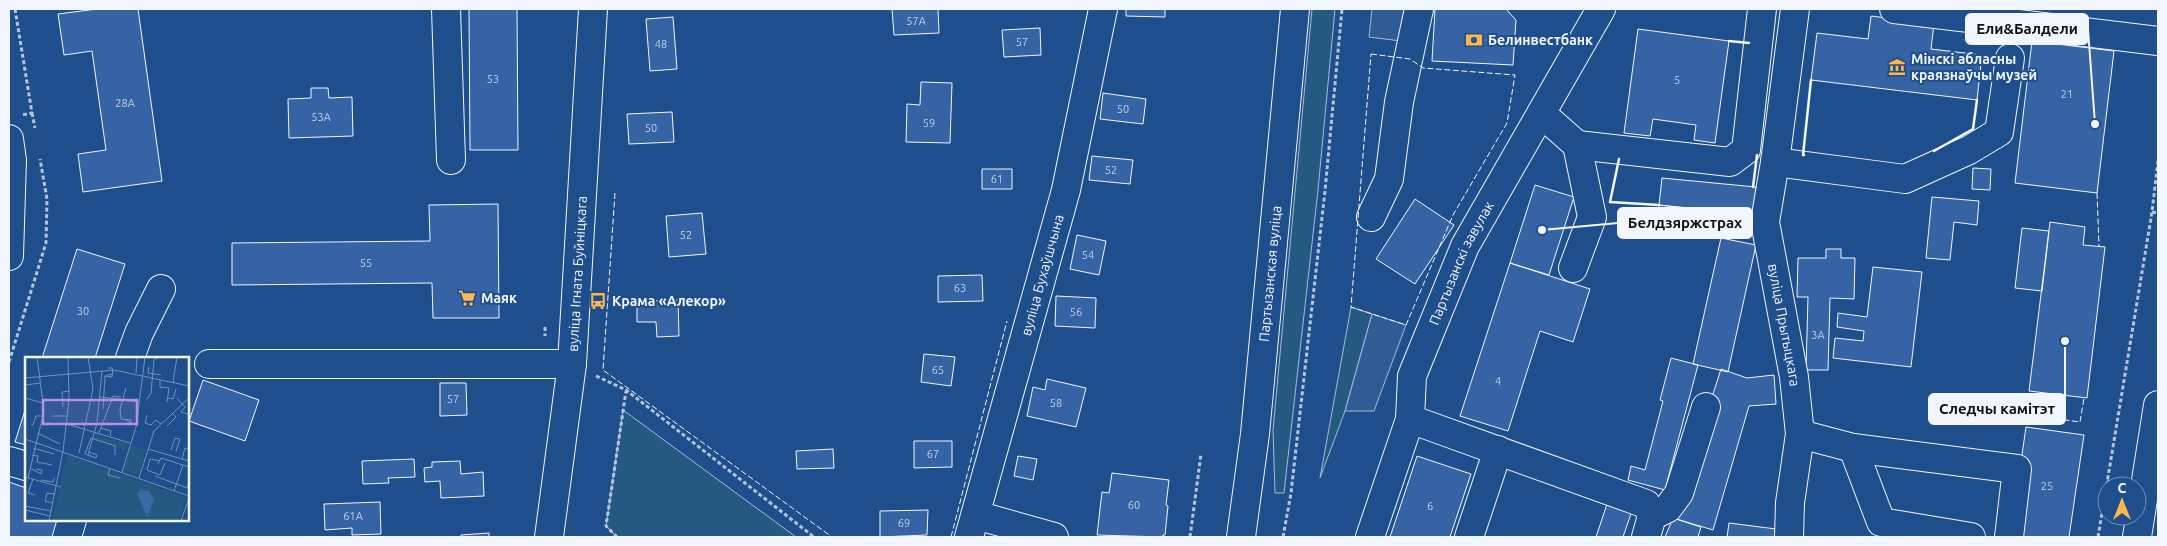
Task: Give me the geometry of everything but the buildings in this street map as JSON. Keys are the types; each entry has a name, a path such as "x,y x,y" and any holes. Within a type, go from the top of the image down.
{"street":[{"path":"446,9 451,160"},
{"name":"вуліца Ігната Буйніцкага","path":"549,537 572,364 593,9"},
{"name":"вуліца Бухаўшчына","path":"973,526 1066,190 1103,9"},
{"name":"Партызанская вуліца","path":"1241,537 1254,434 1295,9"},
{"path":"1371,217 1389,179 1400,102 1419,9"},
{"name":"Партызанскі завулак","path":"1370,537 1410,419 1412,376 1464,246 1601,9"},
{"path":"1542,114 1577,145 1730,162 1746,150 1762,9"},
{"name":"вуліца Прытыцкага","path":"1789,537 1790,504 1800,434 1794,377 1765,222 1775,162 1795,9"},
{"path":"1894,9 2158,41"},
{"path":"1775,162 1905,179 1969,150 1999,132 2010,58"},
{"path":"9,256 13,127"},
{"path":"1573,268 1592,217 1577,145"},
{"path":"130,357 139,332 160,289"},
{"path":"209,364 572,364"},
{"path":"2138,537 2158,405"},
{"path":"1649,527 1668,508 1679,492 1706,407"},
{"path":"1410,419 1646,504 1649,527"},
{"path":"1800,434 1853,448 2018,470 2009,537"},
{"path":"1853,448 1881,522 1971,537"},
{"path":"1469,537 1498,450"},
{"path":"9,461 25,466"},
{"path":"67,537 72,521"},
{"path":"973,526 1054,537"}],"path":[{"path":"13,127 32,113 15,9"},
{"path":"1283,537 1291,492 1325,190 1342,9"},
{"path":"2098,537 2152,212 2158,161"},
{"path":"2152,212 2158,213"},
{"path":"572,364 626,390 814,537"},
{"path":"617,537 606,526 626,390"},
{"path":"1190,537 1200,454"}],"shaded area":[{"path":"1312,9 1335,9 1318,190 1284,493 1275,493 1273,430"},
{"path":"1372,9 1415,9 1409,42 1369,37"},
{"path":"1351,307 1372,314 1345,411 1320,478"},
{"path":"1372,314 1406,325 1374,411 1345,411"},
{"path":"623,410 796,537 617,537 606,526"}],"fence":[{"path":"1371,54 1410,59 1423,68 1515,75 1507,123 1453,215 1406,325 1351,307 1371,54"},
{"path":"615,193 603,370 832,537"},
{"path":"2097,193 2099,246"},
{"path":"951,537 1007,321"},
{"path":"2008,425 2009,412 2080,422 2084,398"}],"wall":[{"path":"1729,41 1749,43"},
{"path":"1804,155 1811,80"},
{"path":"1934,151 1973,129 1977,100"},
{"path":"1753,187 1757,155"},
{"path":"1619,159 1610,202 1659,205"}],"place":[{"name":"Белинвестбанк","path":"1474,40"},
{"name":"Мінскі абласны краязнаўчы музей","path":"1897,67"},
{"name":"Ели&Балдели","path":"2095,124"},
{"name":"Белдзяржстрах","path":"1542,230"},
{"name":"Маяк","path":"467,298"},
{"name":"Крама «Алекор»","path":"598,301"},
{"name":"Следчы камітэт","path":"2065,341"}]}
